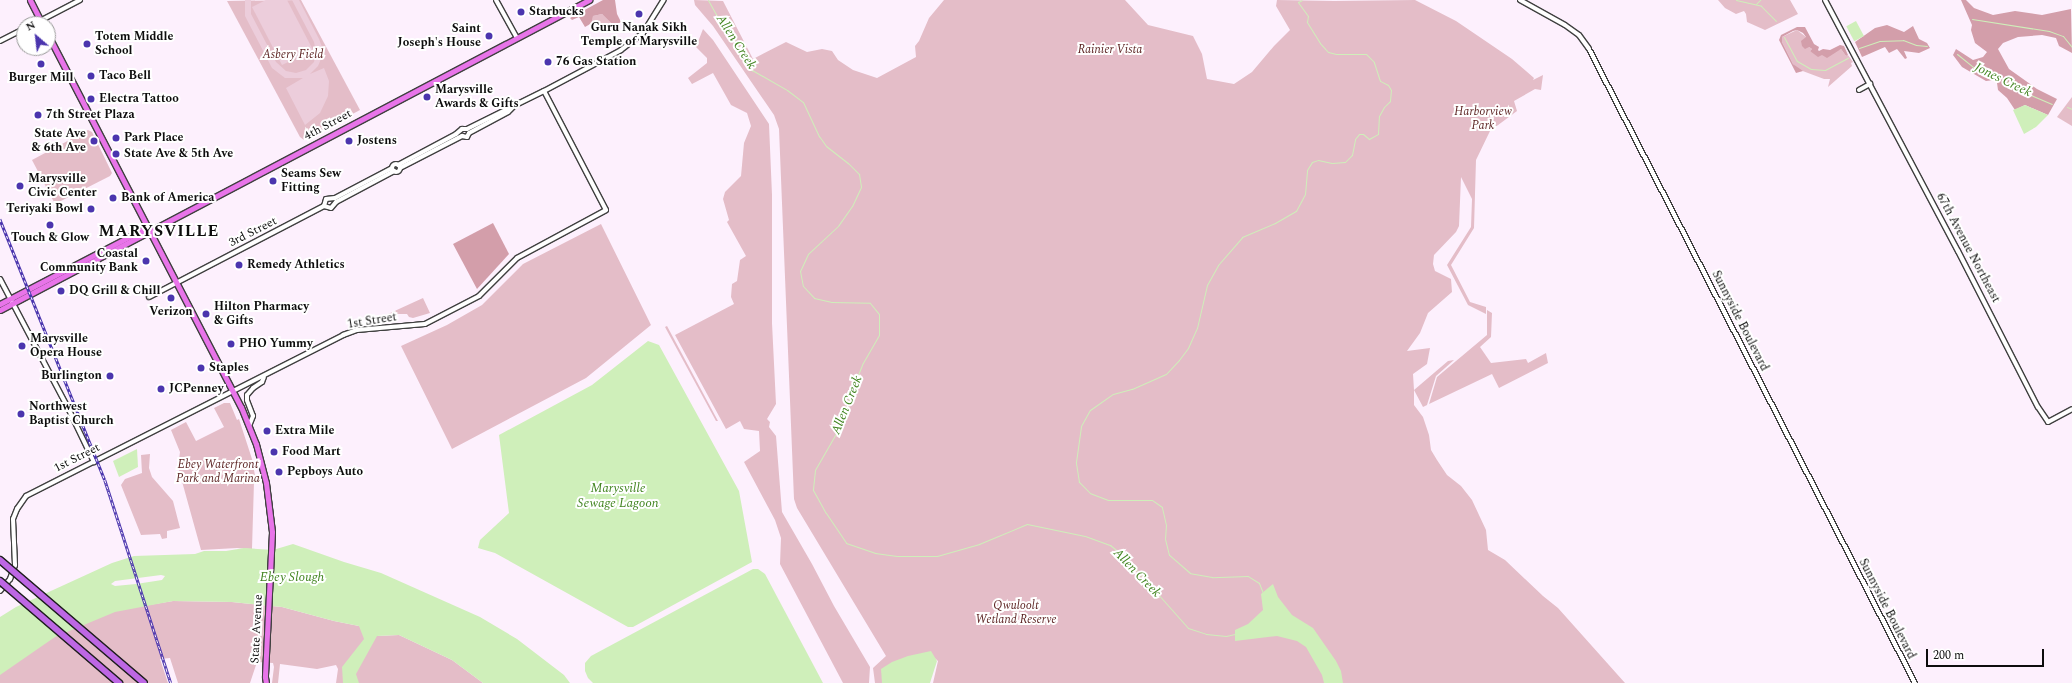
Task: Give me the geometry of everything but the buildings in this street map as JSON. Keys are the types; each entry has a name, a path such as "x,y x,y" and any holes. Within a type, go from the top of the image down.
{"highway":[{"path":"0,560 144,683"},
{"path":"0,581 119,683"}],"main road":[{"path":"30,0 38,16"},
{"name":"4th Street","path":"0,304 12,301 61,279 123,247 149,230 589,0"},
{"name":"State Avenue","path":"56,50 233,391 256,444 266,482 272,532 265,664 266,683"},
{"name":"4th Street","path":"0,310 12,301 79,263 142,230 149,230"},
{"path":"61,279 65,274 79,266 79,263"},
{"name":"State Avenue","path":"262,683 265,677"}],"street":[{"path":"52,16 80,0"},
{"path":"496,0 517,38"},
{"path":"393,170 325,201 324,206 329,208 333,204 393,170 394,165 399,167 461,134 462,129 468,131 630,44 643,33 664,0"},
{"name":"Sunnyside Boulevard","path":"1520,0 1565,25 1579,35 1589,48 1915,683"},
{"name":"67th Avenue Northeast","path":"1825,0 2038,407 2048,422 2072,409"},
{"path":"0,41 16,33"},
{"path":"1859,90 1870,84"},
{"name":"1st Street","path":"0,591 10,579 15,566 13,519 16,510 26,496 343,335 357,330 425,324 479,296 517,258 606,210 544,91"},
{"path":"461,134 467,137 468,131"},
{"path":"330,199 333,204"},
{"name":"3rd Street","path":"149,297 324,206"},
{"path":"0,279 69,410 94,462"},
{"path":"249,426 253,416 247,400 247,395 253,388 262,382 264,376"}],"green space":[{"path":"245,0 251,0 251,14 276,62 286,71 296,73 306,70 314,62 316,52 314,42 292,0 299,0 319,39 322,47 321,59 318,66 310,74 324,68 329,81 328,96 320,113 305,125 286,88 303,78 285,78 272,68 245,16"},
{"path":"266,0 287,0 313,50 282,65 252,7"},
{"name":"Asbery Field","path":"301,0 360,110 304,140 300,137 227,1"},
{"path":"694,0 723,1 753,59 786,42 807,52 822,49 832,51 838,60 853,70 877,78 916,57 915,46 919,41 929,18 944,0 1125,0 1148,25 1193,36 1202,54 1207,79 1234,84 1252,72 1290,30 1276,6 1277,0 1415,0 1456,21 1512,59 1534,78 1533,80 1543,75 1541,90 1535,89 1514,101 1517,111 1490,131 1476,160 1474,228 1451,265 1470,302 1486,307 1486,314 1468,305 1447,265 1471,227 1472,199 1461,177 1459,226 1456,232 1434,255 1433,264 1435,271 1451,279 1452,292 1428,313 1420,333 1407,351 1430,348 1427,364 1413,374 1414,405 1423,417 1429,435 1431,450 1437,460 1447,475 1461,486 1472,500 1486,530 1488,550 1505,560 1558,608 1625,683 933,683 938,661 930,654 885,683 875,683 873,668 886,656 797,508 794,499 779,129 774,115 713,26 695,5"},
{"path":"1718,0 1790,0 1798,14 1765,30 1747,22 1744,11 1736,14 1725,8"},
{"path":"602,14 614,26 599,31 592,23 593,16"},
{"path":"703,29 713,40 769,124 772,195 772,323 776,404 767,419 770,422 769,427 776,436 782,512 870,667 869,683 843,683 780,564 781,538 775,520 744,462 760,451 759,431 744,429 740,421 726,429 675,335 734,304 731,297 732,284 737,281 740,260 746,256 727,222 729,220 723,199 725,192 741,176 744,143 751,126 747,113 731,105 713,73 692,84 688,78 707,63 707,58 696,47"},
{"path":"1797,30 1806,37 1809,47 1812,49 1810,51 1822,55 1841,49 1853,62 1851,63 1852,66 1828,87 1830,79 1824,79 1800,70 1793,64 1782,42 1782,37"},
{"path":"2072,97 2072,126 2057,117"},
{"path":"88,130 92,132 112,173 110,176 55,204 32,160"},
{"path":"601,224 651,325 586,378 452,449 401,346 447,325 482,305 523,264"},
{"path":"423,298 430,313 413,318 409,317 407,314 388,314"},
{"path":"1487,310 1492,313 1491,337 1480,347 1491,363 1526,359 1528,363 1546,353 1548,363 1499,388 1492,374 1429,404 1437,377 1487,335"},
{"path":"667,326 718,421 716,421 665,327"},
{"path":"1454,360 1436,376 1427,405 1423,407 1414,390 1448,361"},
{"name":"Ebey Waterfront Park and Marina","path":"224,403 230,403 237,420 239,419 252,459 256,481 254,482 252,549 237,548 201,550 178,467 180,452 171,430 186,422 196,441 224,427 214,408"},
{"path":"150,454 149,468 152,477 173,501 180,528 167,531 167,538 162,539 160,534 141,535 121,485 125,479 142,473 141,455"},
{"path":"173,601 232,602 282,607 359,626 377,636 399,635 452,660 483,683 336,683 338,669 336,665 317,669 280,664 278,683 272,683 273,663 257,662 250,683 178,683 170,658 160,659 168,683 0,683 0,670 32,646 106,612"}],"shaded area":[{"path":"603,0 615,0 617,14 621,22 614,26 602,14 593,16 592,23 585,27 579,17 572,20 570,18"},
{"path":"1961,0 1966,0 1974,8 1993,15 2015,11 2042,15 2071,9 2072,53 2059,46 2056,38 2042,35 2018,37 2003,43 1998,49 2009,69 2037,89 2057,99 2048,115 2025,105 2015,110 2007,98 1998,90 1997,83 1994,80 1986,81 1962,67 1953,55 1956,49 1973,60 1983,57 1987,52 1975,43 1971,30 1972,25"},
{"path":"1887,25 1904,32 1913,26 1919,39 1927,43 1930,48 1919,53 1904,51 1907,58 1905,59 1897,49 1889,53 1885,47 1862,57 1855,42 1875,28"},
{"path":"1797,27 1805,27 1814,44 1819,47 1819,51 1823,49 1830,50 1840,45 1844,46 1848,55 1846,56 1841,49 1827,58 1822,55 1818,57 1810,51 1812,49 1809,47 1805,49 1802,46 1801,41 1806,37 1803,33 1797,30 1793,31 1782,37 1782,42 1793,64 1803,71 1796,73 1779,40 1781,35"},
{"path":"493,223 509,254 477,289 453,244"}],"water":[{"path":"1856,21 1864,36 1854,41 1846,26"},
{"path":"2025,105 2048,115 2036,127 2024,134 2013,110"},
{"name":"Marysville Sewage Lagoon","path":"648,341 659,345 739,491 752,562 633,627 628,627 495,553 478,548 480,540 509,513 499,435 592,385"},
{"path":"137,449 138,467 119,477 113,461"},
{"name":"Ebey Slough","path":"293,544 381,573 480,617 517,639 564,675 570,683 483,683 452,660 399,635 377,636 356,674 359,683 343,683 342,667 364,639 359,626 282,607 232,602 173,601 115,612 55,637 0,675 0,617 16,607 112,563 134,556 195,554 204,551 226,551 244,548 273,550"},
{"path":"753,569 758,569 765,574 823,683 593,683 588,678 585,671 585,663 591,656"},
{"path":"1273,584 1278,597 1292,615 1313,628 1336,661 1341,671 1343,683 1324,683 1322,675 1306,647 1297,641 1277,636 1235,641 1235,630 1248,624 1263,610 1261,594"},
{"path":"931,651 937,661 930,683 882,683 881,669 892,662 908,656"}],"pier":[{"path":"161,575 165,576 162,580 115,586 111,584 115,581"}],"waterway":[{"name":"Allen Creek","path":"708,0 752,70 787,90 803,102 819,136 826,146 848,163 859,174 861,187 852,206 838,226 808,254 800,271 803,286 814,298 831,302 870,303 879,314 879,335 862,365 850,394 842,423 815,470 813,490 846,543 875,553 897,556 937,556 979,544 1027,524 1085,536 1110,545 1125,557 1188,628 1206,634 1226,636 1235,634"},
{"name":"Jones Creek","path":"1263,593 1259,583 1248,576 1212,577 1190,573 1169,555 1165,539 1166,525 1162,507 1152,500 1108,500 1090,493 1079,482 1076,462 1081,426 1090,410 1113,394 1132,389 1166,374 1188,348 1197,328 1207,285 1218,265 1242,237 1275,223 1296,211 1305,194 1307,170 1312,162 1318,160 1332,163 1345,162 1352,155 1355,139 1359,134 1363,134 1369,139 1378,134 1379,116 1384,107 1390,101 1391,90 1388,85 1380,81 1374,62 1366,54 1336,54 1328,52 1320,43 1307,22 1308,16 1298,2 1302,0"},
{"name":"Jones Creek","path":"1736,0 1761,6 1776,21"},
{"name":"Jones Creek","path":"1756,4 1760,0"},
{"path":"1972,19 2049,31 2063,36 2072,47"},
{"name":"Jones Creek","path":"1784,37 1797,61 1811,69 1825,70 1848,58"},
{"name":"Jones Creek","path":"1859,48 1879,41 1903,40 1916,45 1927,46"},
{"name":"Jones Creek","path":"1957,54 1973,67 2000,77 2026,93 2052,104"},
{"name":"Jones Creek","path":"2067,107 2072,109"}],"railway":[{"path":"0,219 105,480 171,683"}],"place":[{"name":"Starbucks","path":"521,12"},
{"name":"Guru Nanak Sikh Temple of Marysville","path":"639,14"},
{"name":"Saint Joseph's House","path":"489,36"},
{"name":"Totem Middle School","path":"87,44"},
{"name":"76 Gas Station","path":"548,62"},
{"name":"Burger Mill","path":"41,64"},
{"name":"Taco Bell","path":"91,76"},
{"name":"Marysville Awards & Gifts","path":"427,97"},
{"name":"Electra Tattoo","path":"91,99"},
{"name":"7th Street Plaza","path":"38,115"},
{"name":"Park Place","path":"116,138"},
{"name":"State Ave & 6th Ave","path":"94,141"},
{"name":"Jostens","path":"349,141"},
{"name":"State Ave & 5th Ave","path":"116,154"},
{"name":"Seams Sew Fitting","path":"273,181"},
{"name":"Marysville Civic Center","path":"20,186"},
{"name":"Bank of America","path":"113,198"},
{"name":"Teriyaki Bowl","path":"91,209"},
{"name":"Touch & Glow","path":"50,225"},
{"name":"Coastal Community Bank","path":"146,261"},
{"name":"Remedy Athletics","path":"239,265"},
{"name":"DQ Grill & Chill","path":"61,291"},
{"name":"Verizon","path":"171,298"},
{"name":"Hilton Pharmacy & Gifts","path":"206,314"},
{"name":"PHO Yummy","path":"231,344"},
{"name":"Marysville Opera House","path":"22,346"},
{"name":"Staples","path":"201,368"},
{"name":"Burlington","path":"110,376"},
{"name":"JCPenney","path":"161,389"},
{"name":"Northwest Baptist Church","path":"21,414"},
{"name":"Extra Mile","path":"267,431"},
{"name":"Food Mart","path":"274,452"},
{"name":"Pepboys Auto","path":"279,472"}],"district":[{"name":"MARYSVILLE","path":"159,231"}],"park label":[{"name":"Rainier Vista","path":"1110,50"},
{"name":"Harborview Park","path":"1483,119"},
{"name":"Qwuloolt Wetland Reserve","path":"1016,613"}]}
